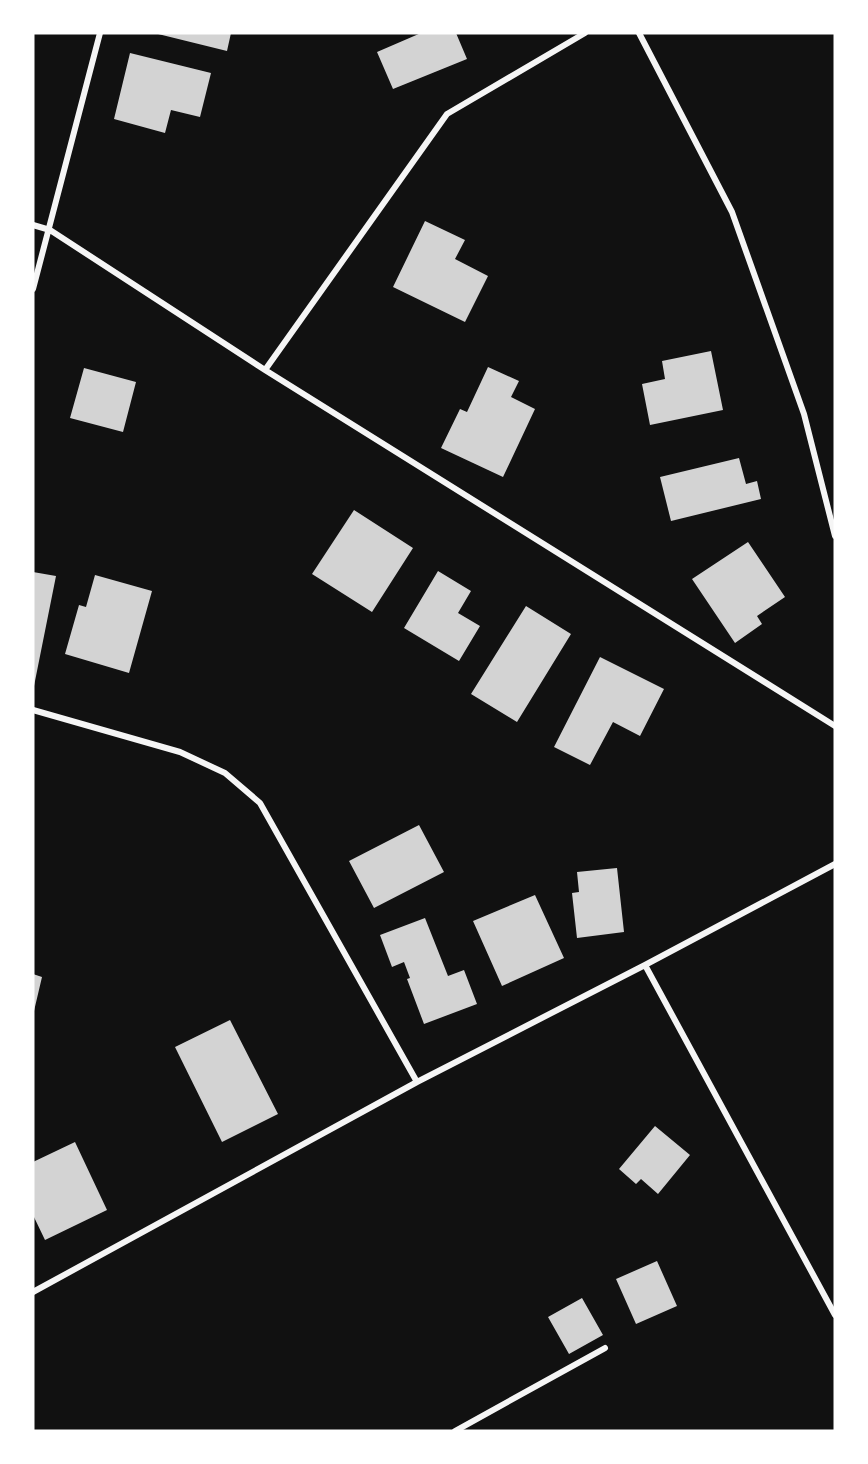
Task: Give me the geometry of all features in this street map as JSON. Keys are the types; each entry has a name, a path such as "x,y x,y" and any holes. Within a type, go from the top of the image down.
{"street":[{"path":"33,289 100,33"},
{"path":"265,370 447,114 585,33"},
{"path":"639,33 732,212 804,414 835,536"},
{"path":"33,225 50,230 265,370 835,726"},
{"path":"33,710 180,752 225,773 260,803 417,1082"},
{"path":"33,1292 417,1082 835,864"},
{"path":"645,965 835,1315"},
{"path":"455,1431 605,1348"}],"building":[{"path":"154,33 231,33 227,51"},
{"path":"421,33 456,33 467,59 393,89 377,52"},
{"path":"130,53 211,73 200,117 171,110 165,133 114,119"},
{"path":"425,221 465,240 455,259 488,276 465,322 393,287"},
{"path":"711,351 723,410 650,425 642,384 665,379 662,361"},
{"path":"488,367 519,381 511,397 535,409 503,477 441,448 460,409 467,412"},
{"path":"84,368 136,382 123,432 70,418"},
{"path":"739,458 746,484 757,481 761,499 671,521 660,477"},
{"path":"354,510 413,548 372,612 312,574"},
{"path":"748,542 785,597 757,616 762,624 735,643 692,579"},
{"path":"438,571 471,591 458,613 480,626 459,661 404,628"},
{"path":"33,572 56,576 34,686 33,686"},
{"path":"95,575 152,591 129,673 65,654 79,605 86,607"},
{"path":"526,606 571,634 517,722 471,694"},
{"path":"600,657 664,689 640,736 613,722 590,765 554,747"},
{"path":"419,825 444,872 374,908 349,861"},
{"path":"617,868 624,932 577,938 572,893 579,892 577,872"},
{"path":"535,895 564,958 502,986 473,921"},
{"path":"425,918 448,976 464,970 477,1004 424,1024 407,979 410,978 404,962 392,967 380,935"},
{"path":"33,974 42,977 34,1011 33,1011"},
{"path":"230,1020 278,1114 222,1142 175,1047"},
{"path":"655,1126 690,1155 658,1194 641,1179 636,1184 619,1169"},
{"path":"75,1142 107,1210 45,1240 33,1215 33,1162"},
{"path":"657,1261 677,1306 636,1324 616,1279"},
{"path":"582,1298 603,1335 569,1354 548,1317"}]}
